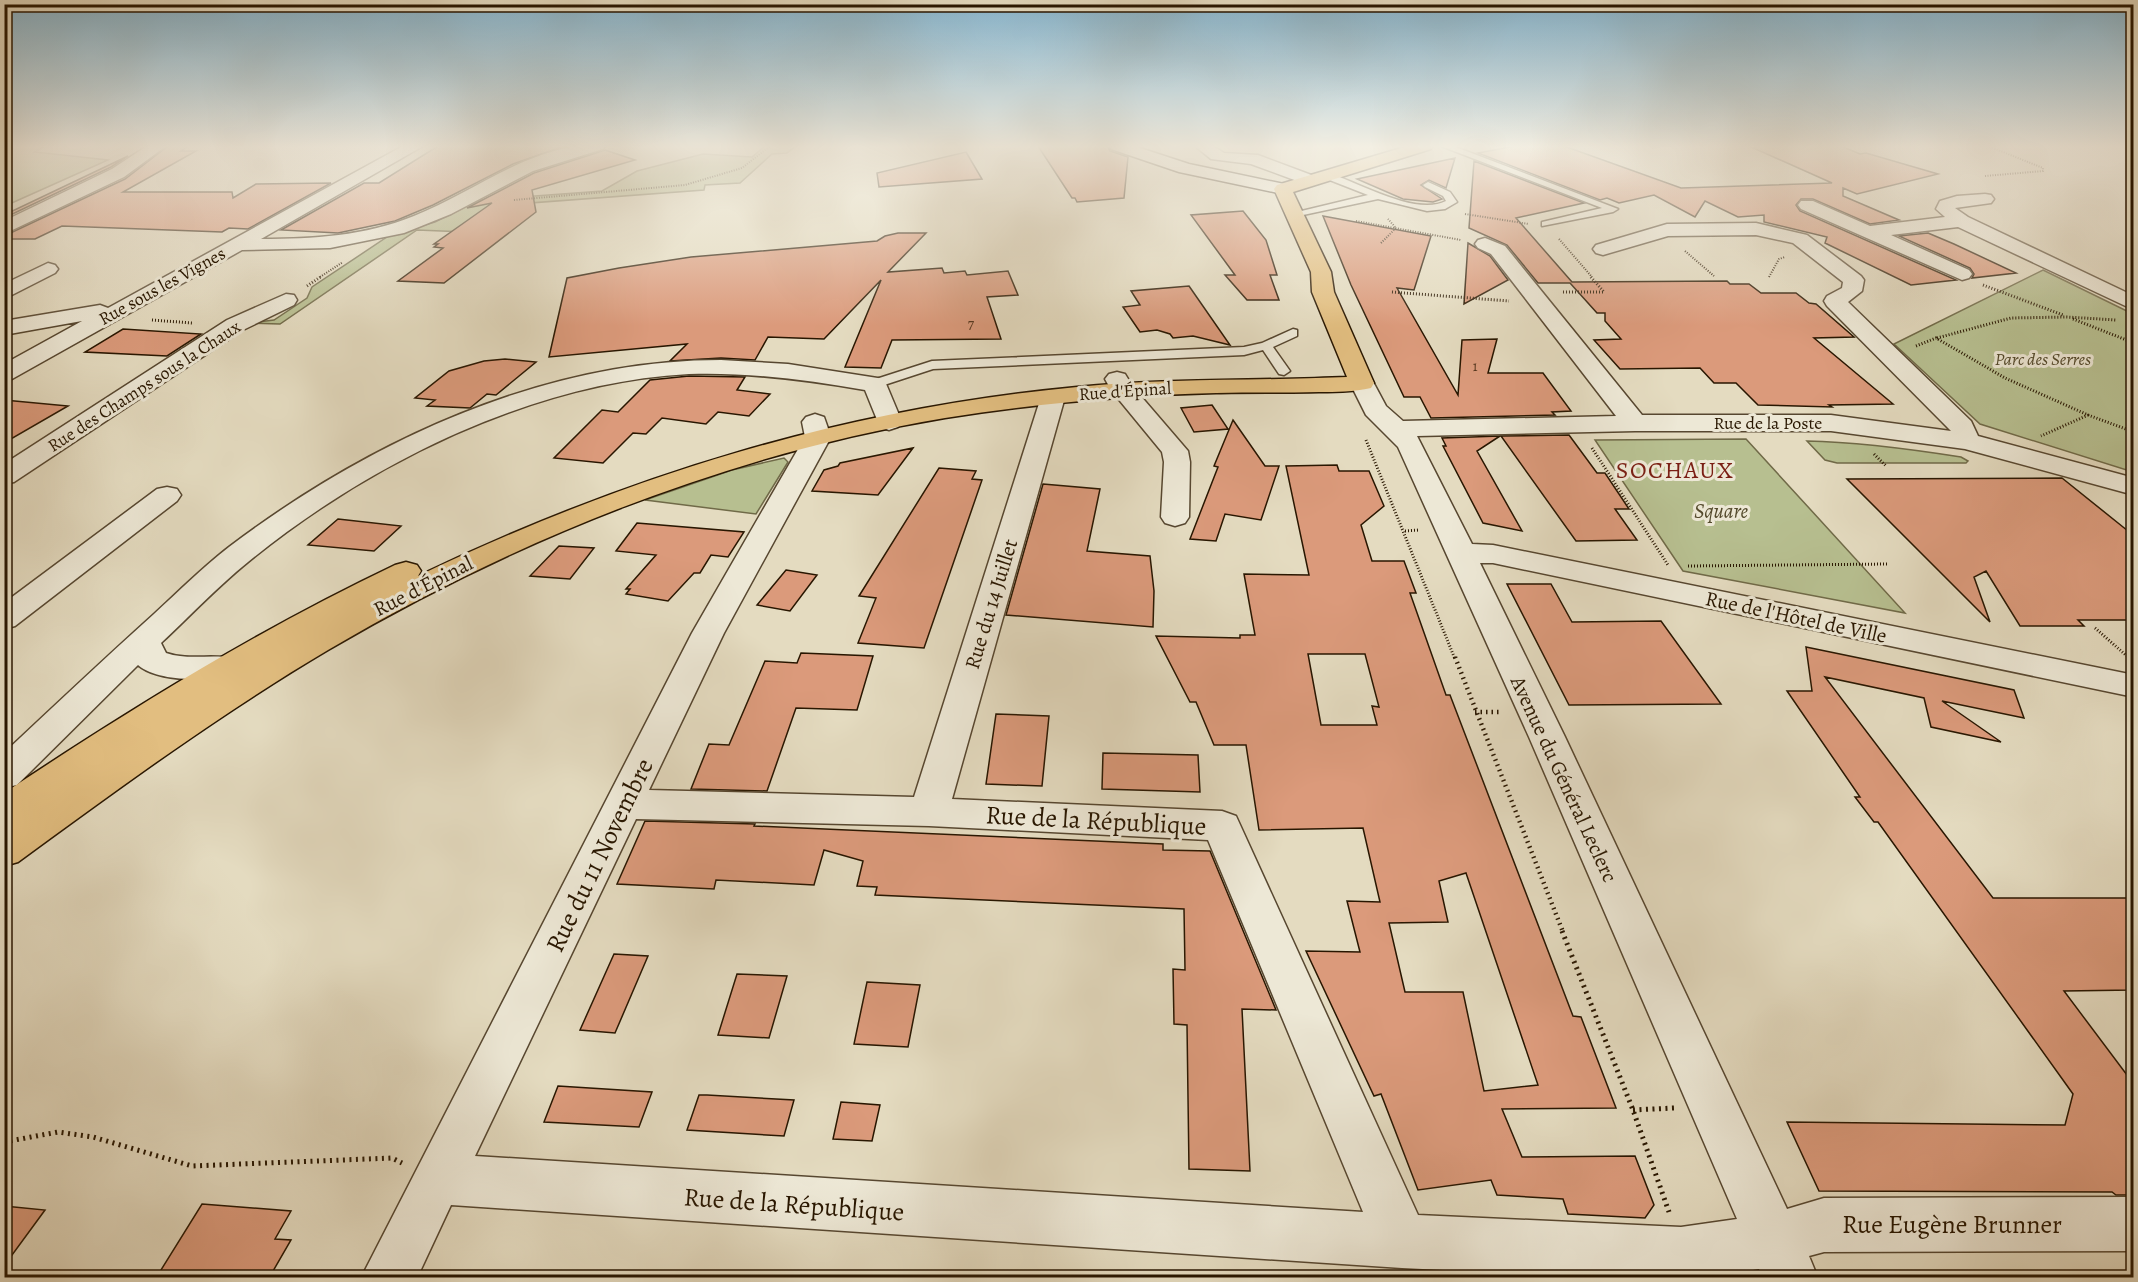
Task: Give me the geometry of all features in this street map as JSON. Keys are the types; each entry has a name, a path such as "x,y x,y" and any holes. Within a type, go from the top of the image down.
{"main road":[{"name":"Avenue du Général Leclerc","path":"1273,206 1303,272 1323,292"},
{"name":"Avenue du Général Leclerc","path":"1294,206 1300,214 1320,272 1323,292 1357,373"},
{"name":"Rue d'Épinal","path":"4,851 132,760 236,692 360,618 471,561 589,511 882,404 996,389 1120,384 1284,371 1357,373"},
{"name":"Rue d'Épinal","path":"882,404 942,411 1053,397 1120,384 1297,387 1357,373"},
{"name":"Rue d'Épinal","path":"4,813 226,667 346,599 501,527 618,481 816,429"}],"street":[{"path":"4,228 50,206"},
{"name":"Rue sous les Vignes","path":"4,374 306,206"},
{"path":"236,244 296,244 363,237 417,222 453,206"},
{"path":"1809,206 1962,274"},
{"path":"1946,206 1948,213 2129,313"},
{"path":"1603,249 1667,230 1756,229 1800,239 1961,220"},
{"path":"1800,239 1854,280 1852,291 1834,301 1962,426 1967,441"},
{"path":"1485,244 1498,250 1635,423"},
{"path":"4,293 48,269"},
{"name":"Rue des Champs sous la Chaux","path":"4,476 235,326 286,300"},
{"path":"4,328 91,312 111,315"},
{"path":"4,775 237,555 300,509 370,467 454,426 548,391 657,370 698,367 811,373 882,404"},
{"name":"Avenue du Général Leclerc","path":"1357,373 1375,410 1396,429 1411,447 1547,737 1782,1259"},
{"path":"1120,384 1175,451 1178,462 1175,517"},
{"name":"Rue du 14 Juillet","path":"928,812 1053,397"},
{"name":"Rue de la Poste","path":"1396,429 1635,423 1831,423 1967,441 2133,487"},
{"name":"Rue du 11 Novembre","path":"388,1278 708,633 816,429"},
{"path":"4,619 166,495"},
{"name":"Rue de l'Hôtel de Ville","path":"1459,553 1493,554 1678,579 2133,686"},
{"path":"144,641 152,660 176,668 226,667"},
{"name":"Rue de la République","path":"624,804 928,812 1222,826 1402,1241"},
{"name":"Rue de la République","path":"437,1179 926,1213 1402,1241 1782,1259"},
{"name":"Rue Eugène Brunner","path":"1782,1259 1824,1225 2133,1224"}],"lane":[{"path":"1300,214 1335,206"},
{"path":"1426,206 1447,206"},
{"path":"1546,224 1613,209 1605,206"},
{"path":"882,404 932,365 1229,353 1266,346 1293,333"},
{"path":"1266,346 1284,371"}],"path":[{"path":"1392,291 1504,301 1536,296 1604,292 1583,264 1546,224 1524,224 1464,214 1452,216 1437,207"},
{"path":"1300,214 1485,244"},
{"path":"1388,219 1396,228"},
{"path":"1381,243 1396,228"},
{"path":"1962,274 1964,278 2133,343"},
{"path":"1895,359 1904,352 1936,338 2003,319 2129,313"},
{"path":"111,315 235,326"},
{"path":"1936,338 2005,378 2088,415 2133,432"},
{"path":"2029,457 2032,440 2088,415"},
{"path":"1577,425 1669,567 1676,582 1678,579 1888,564"},
{"path":"1361,430 1405,531 1633,1110 1676,1232 1681,1254"},
{"path":"2096,627 2133,661"},
{"path":"4,1142 58,1132 93,1137 192,1166 392,1158 437,1179"}],"green space":[{"path":"467,206 502,206 466,232 417,230 280,324 250,323 274,320 307,298 312,287 390,235 435,222"},
{"name":"Parc des Serres","path":"2043,270 2133,314 2133,472 1980,424 1894,344"},
{"name":"Square","path":"1746,439 1905,613 1683,571 1595,440"},
{"path":"1807,441 1904,449 1961,457 1968,461 1966,463 1837,463 1825,460"},
{"path":"784,458 788,462 756,514 645,500 732,470"}],"building":[{"path":"23,206 30,206 4,218 4,215"},
{"path":"68,206 290,206 248,229 229,228 222,232 62,226 35,239 4,239 4,236"},
{"path":"324,206 431,206 395,221 338,233 281,230"},
{"path":"488,206 535,206 536,212 444,283 398,281 443,248 434,247 438,244 434,244"},
{"path":"1471,206 1571,206 1516,218 1572,282 1727,281 1730,284 1749,284 1761,293 1796,293 1809,303 1816,304 1854,337 1814,338 1893,404 1829,405 1832,407 1758,405 1736,383 1714,383 1700,368 1620,369 1594,340 1621,339 1605,321 1605,313 1597,313 1570,283 1538,283 1507,245 1469,228"},
{"path":"1674,206 1702,206 1695,217"},
{"path":"1715,206 1797,206 1800,211 1956,280 1911,285 1825,243 1827,237 1764,222 1764,215 1738,217"},
{"path":"1829,206 1866,206 1899,220 1870,224"},
{"path":"1243,211 1266,240 1277,275 1270,275 1279,300 1247,300 1225,275 1235,275 1191,215"},
{"path":"1323,216 1431,236 1414,290 1397,288 1458,395 1462,340 1497,339 1488,373 1543,373 1571,411 1552,412 1555,415 1431,418 1420,397 1404,397 1351,285"},
{"path":"898,233 926,233 888,272 942,268 944,273 965,271 967,275 1008,271 1018,295 987,297 1001,339 892,340 881,368 845,367 881,280 824,339 768,337 755,360 721,358 670,361 687,344 549,357 567,278 691,257 877,241 885,236"},
{"path":"1928,233 2016,273 1972,278 1974,274 1970,268 1899,236"},
{"path":"1468,243 1490,256 1508,280 1464,304"},
{"path":"1189,286 1230,345 1193,336 1173,338 1170,334 1157,330 1140,332 1123,307 1140,305 1131,291"},
{"path":"123,329 201,334 167,356 85,352"},
{"path":"505,359 536,362 496,395 487,394 470,408 427,406 435,400 415,398 449,371 484,361"},
{"path":"689,376 745,377 737,390 770,394 749,416 718,412 706,424 662,418 646,434 633,433 603,463 554,458 602,410 618,412 650,380"},
{"path":"4,400 68,406 4,443"},
{"path":"1212,405 1228,429 1194,432 1181,408"},
{"path":"1233,420 1265,466 1279,466 1261,520 1225,514 1216,541 1190,539 1218,467 1214,466"},
{"path":"1569,435 1597,473 1605,473 1629,509 1615,509 1637,540 1576,541 1501,436"},
{"path":"1500,436 1477,451 1522,531 1483,523 1443,446 1446,446 1442,438"},
{"path":"913,448 878,495 812,491 824,470 838,466 840,463"},
{"path":"1337,465 1339,471 1369,471 1384,506 1361,525 1372,561 1404,561 1416,593 1410,593 1446,695 1450,695 1573,1016 1581,1017 1616,1108 1502,1109 1522,1157 1635,1156 1654,1205 1645,1218 1568,1214 1563,1199 1497,1195 1491,1180 1418,1190 1381,1094 1374,1096 1306,951 1360,952 1347,901 1380,902 1363,828 1259,830 1246,745 1214,745 1196,702 1190,702 1156,636 1240,638 1240,635 1255,635 1244,574 1309,575 1286,466","holes":["1308,654 1365,654 1379,707 1372,706 1377,725 1321,725","1466,873 1538,1085 1484,1091 1463,992 1405,992 1389,923 1448,922 1439,881"]},
{"path":"939,468 976,471 972,479 982,480 924,648 858,643 876,598 859,596"},
{"path":"2062,478 2133,535 2133,620 2078,620 2084,626 2020,626 1986,571 1974,577 1990,622 1847,479"},
{"path":"1043,484 1100,489 1087,551 1150,556 1154,591 1153,627 1006,615"},
{"path":"338,519 401,526 374,551 308,545"},
{"path":"637,523 744,532 728,557 711,555 700,573 694,573 668,601 626,594 630,589 626,589 656,555 616,551"},
{"path":"559,546 594,548 570,579 530,576"},
{"path":"786,570 817,575 790,611 757,605"},
{"path":"1507,584 1551,584 1572,622 1661,621 1721,704 1569,705"},
{"path":"1806,647 2014,690 2024,718 1942,701 2001,742 1931,727 1924,698 1825,677 1993,898 2133,898 2133,990 2064,991 2133,1083 2133,1195 2116,1195 2112,1192 1819,1191 1787,1122 2065,1125 2073,1094 1878,822 1874,822 1855,797 1860,797 1787,691 1812,691"},
{"path":"801,653 873,656 857,710 796,708 767,791 691,789 709,744 729,745 765,661 797,663"},
{"path":"996,714 1049,716 1042,786 986,784"},
{"path":"1103,753 1198,755 1200,792 1102,789"},
{"path":"645,821 755,824 754,826 1163,844 1163,850 1210,851 1276,1010 1242,1009 1250,1171 1189,1169 1187,1025 1174,1024 1173,969 1185,970 1184,909 875,895 877,887 857,886 863,861 824,850 814,885 716,880 714,889 617,884"},
{"path":"614,954 648,956 615,1033 580,1030"},
{"path":"737,974 787,976 769,1038 718,1035"},
{"path":"867,982 920,985 908,1047 854,1044"},
{"path":"558,1086 652,1092 639,1127 544,1122"},
{"path":"699,1095 794,1100 784,1136 687,1130"},
{"path":"841,1102 880,1105 872,1141 833,1139"},
{"path":"202,1204 291,1211 275,1239 291,1240 269,1278 156,1278"},
{"path":"4,1206 45,1210 4,1266"}],"district":[{"name":"SOCHAUX","path":"1675,470"}]}
